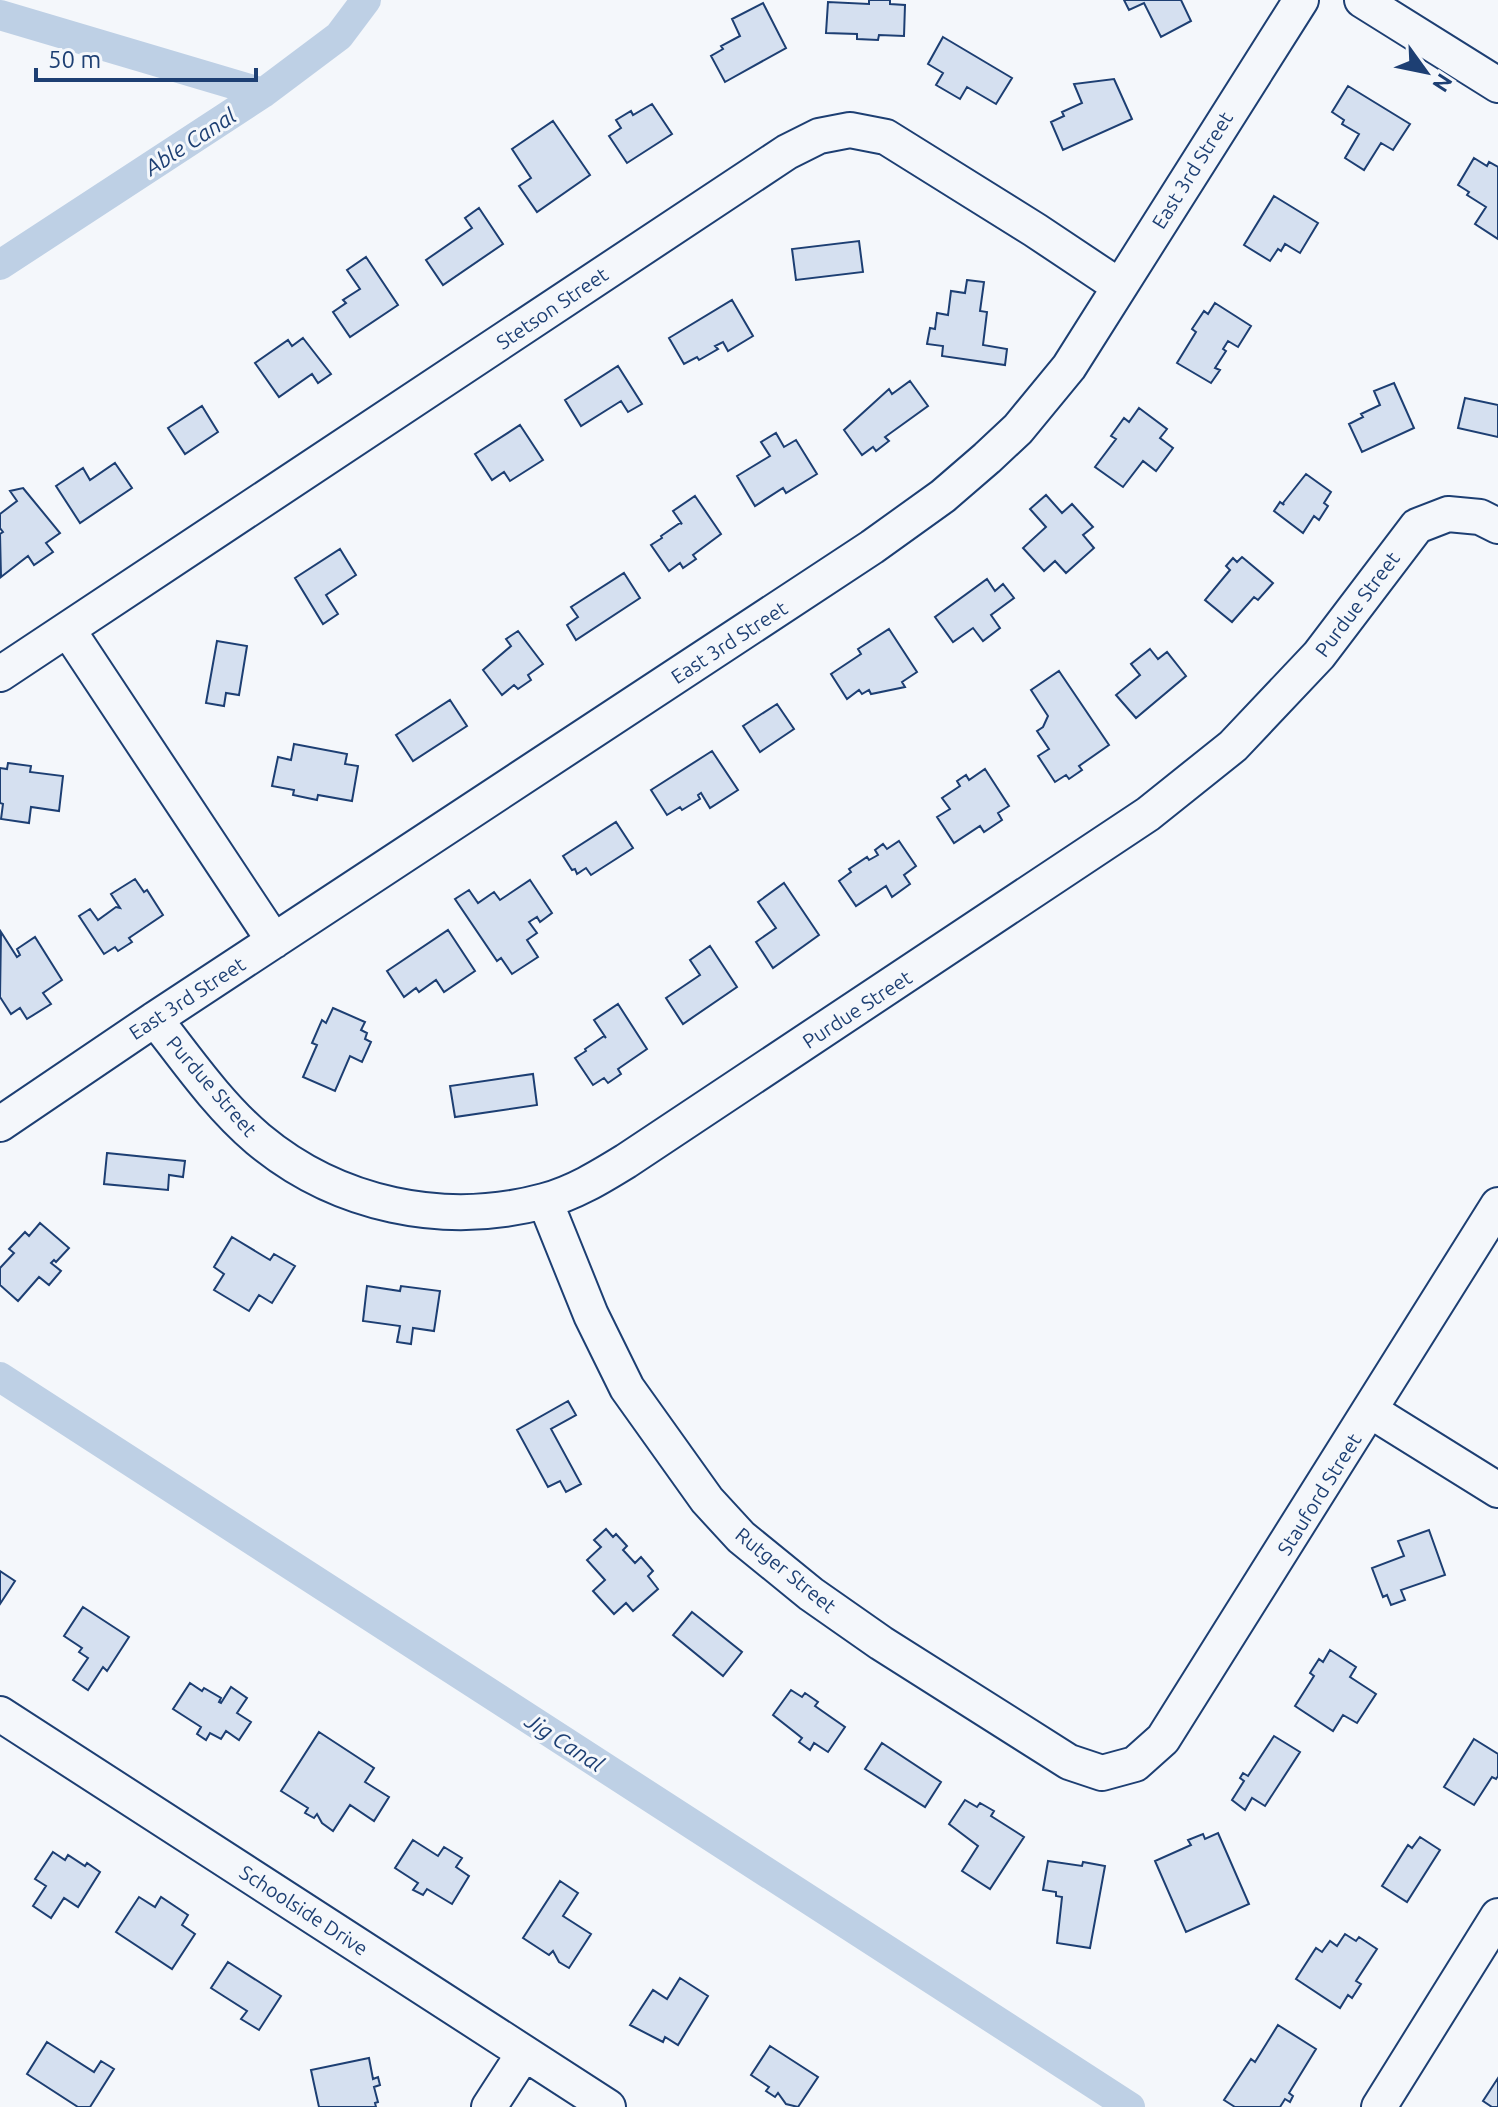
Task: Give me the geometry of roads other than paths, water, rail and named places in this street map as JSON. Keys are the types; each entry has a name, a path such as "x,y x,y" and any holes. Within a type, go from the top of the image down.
{"street":[{"name":"East 3rd Street","path":"0,1124 872,547 943,496 1018,429 1069,367 1301,0"},
{"path":"1362,0 1498,85"},
{"name":"Stetson Street","path":"0,674 787,152 819,136 850,130 886,137 1119,286"},
{"name":"Purdue Street","path":"155,1019 207,1086 256,1137 316,1179 370,1199 422,1211 462,1213 545,1201 589,1184 626,1161 1148,814 1233,746 1319,655 1417,526 1448,514 1480,517 1498,526"},
{"path":"68,630 274,941"},
{"name":"Rutger Street","path":"545,1201 591,1315 627,1388 707,1500 741,1537 811,1594 881,1643 1069,1762 1102,1773 1124,1767"},
{"name":"Stauford Street","path":"1124,1767 1135,1764 1169,1730 1498,1205"},
{"path":"1371,1411 1498,1490"},
{"name":"Schoolside Drive","path":"0,1714 608,2107"},
{"path":"1379,2107 1498,1916"},
{"path":"489,2107 524,2053"}],"waterway":[{"name":"Able Canal","path":"0,265 263,93 339,36 366,0"},
{"path":"0,15 263,93"},
{"name":"Jig Canal","path":"0,1377 1130,2107"}]}
